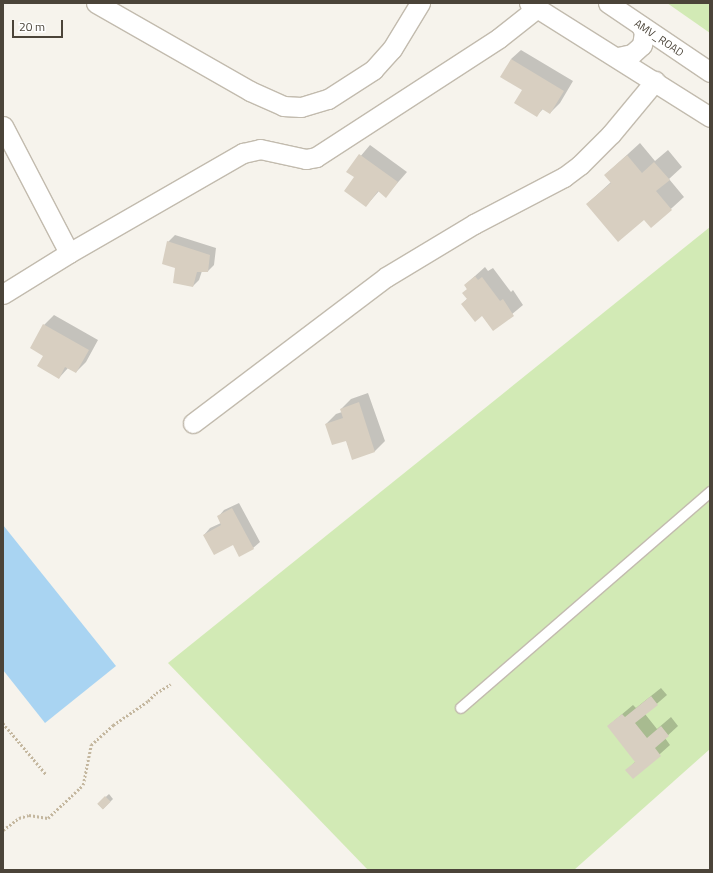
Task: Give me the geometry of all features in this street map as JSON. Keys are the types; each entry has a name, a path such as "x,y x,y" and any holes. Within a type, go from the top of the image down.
{"street":[{"path":"96,3 250,92 283,106 301,107 328,99 373,70 392,49 420,3"},
{"name":"AMV_ROAD","path":"608,3 630,15 710,72"},
{"path":"3,294 68,253 243,153 260,149 306,159 316,157 500,38 534,5 710,117"},
{"path":"618,58 632,54 642,45 644,32 630,15"},
{"path":"193,423 386,277 474,224 564,176 580,165 611,134 655,81"},
{"path":"3,126 68,253"}],"lane":[{"path":"461,708 710,492"}],"path":[{"path":"3,830 19,818 29,815 48,818 83,785 90,745 113,725 148,701 156,693 171,684"},
{"path":"3,723 46,774"}],"green space":[{"path":"667,3 710,3 710,33"},
{"path":"710,227 710,749 574,870 368,870 168,663"}],"water":[{"path":"3,525 116,666 45,723 3,670"}],"building":[{"path":"511,59 564,91 550,114 542,109 537,117 514,103 522,90 500,77"},
{"path":"359,154 398,182 386,198 378,191 366,207 344,191 354,177 346,172"},
{"path":"627,155 642,173 654,162 670,180 656,191 672,210 651,228 644,220 618,242 586,204 611,183 604,175"},
{"path":"167,241 210,255 208,272 197,272 193,287 173,283 175,268 162,264"},
{"path":"475,276 478,280 482,277 500,301 503,299 514,316 493,331 482,316 475,322 461,304 467,299 462,293 467,289 464,285"},
{"path":"43,324 89,350 76,373 65,367 59,379 37,366 43,356 30,348"},
{"path":"359,402 375,452 352,460 346,441 332,445 325,424 343,418 340,409"},
{"path":"232,508 254,549 239,557 233,545 214,555 203,535 221,525 217,516"},
{"path":"651,696 658,705 635,723 647,738 661,726 669,736 655,748 661,756 633,779 625,770 635,762 607,726 622,714 625,717"},
{"path":"105,796 111,802 103,809 97,804"}]}
